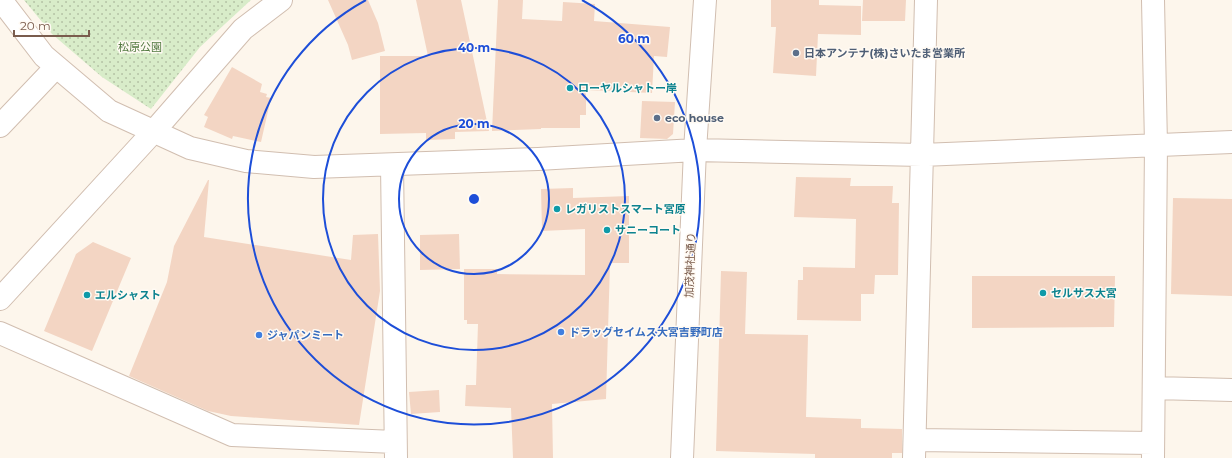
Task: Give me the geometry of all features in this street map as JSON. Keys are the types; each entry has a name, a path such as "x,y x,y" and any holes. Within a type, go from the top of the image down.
{"street":[{"path":"1,0 44,56 109,111 190,148 246,161 314,167 538,159 695,150 922,155 1232,142"},
{"path":"0,299 154,132 243,29 282,0"},
{"name":"加茂神社通り","path":"682,458 695,150 705,0"},
{"path":"926,0 914,449 1153,450 1156,145 1152,0"},
{"path":"0,126 56,67"},
{"path":"0,333 232,435 395,450 392,165"},
{"path":"1154,388 1232,390"}],"green space":[{"name":"松原公園","path":"24,0 251,0 200,47 151,109 102,77 52,34"}],"building":[{"path":"328,0 368,0 378,23 385,51 352,60 348,45"},
{"path":"416,0 461,0 489,131 455,132 455,139 426,140 426,133 380,134 380,56 428,56"},
{"path":"498,0 523,0 522,19 562,21 563,2 595,4 594,21 670,27 667,57 654,56 652,93 586,90 586,115 580,115 580,128 541,128 492,131"},
{"path":"771,0 819,0 819,5 861,6 861,35 818,34 816,76 773,73 776,27 771,27"},
{"path":"863,0 906,0 905,21 862,21"},
{"path":"232,67 262,84 260,92 267,94 266,97 271,98 261,142 233,136 232,139 204,127 208,117 204,115"},
{"name":"eco house","path":"642,101 675,102 673,134 667,139 640,138"},
{"path":"796,177 851,178 850,186 893,186 892,203 899,203 898,275 875,275 874,294 861,294 861,321 797,320 798,280 803,280 803,267 855,268 856,219 794,217"},
{"name":"ジャパンミート","path":"208,180 204,237 351,260 353,235 378,234 380,291 359,425 231,416 208,411 129,376 167,282 174,246"},
{"path":"573,188 573,198 629,196 629,263 610,263 606,399 552,404 553,458 513,458 511,408 465,406 466,385 476,385 478,324 467,324 467,320 464,320 464,269 497,269 497,274 585,275 585,229 542,231 541,189"},
{"path":"1173,198 1232,199 1232,296 1171,294"},
{"path":"459,234 460,269 420,270 420,235"},
{"name":"エルシャスト","path":"93,242 131,258 92,351 44,331 76,254"},
{"path":"721,271 747,272 745,334 808,335 806,417 861,419 861,428 902,429 902,453 892,453 892,458 815,458 815,454 716,451"},
{"name":"セルサス大宮","path":"972,276 1115,276 1114,327 972,328"},
{"path":"439,390 440,412 411,414 409,392"}],"place":[{"name":"日本アンテナ(株)さいたま営業所","path":"796,53"},
{"name":"ローヤルシャトー岸","path":"570,88"},
{"name":"eco house","path":"657,118"},
{"name":"レガリストスマート宮原","path":"557,209"},
{"name":"サニーコート","path":"607,230"},
{"name":"セルサス大宮","path":"1043,293"},
{"name":"エルシャスト","path":"87,295"},
{"name":"ドラッグセイムス大宮吉野町店","path":"561,332"},
{"name":"ジャパンミート","path":"259,335"}]}
